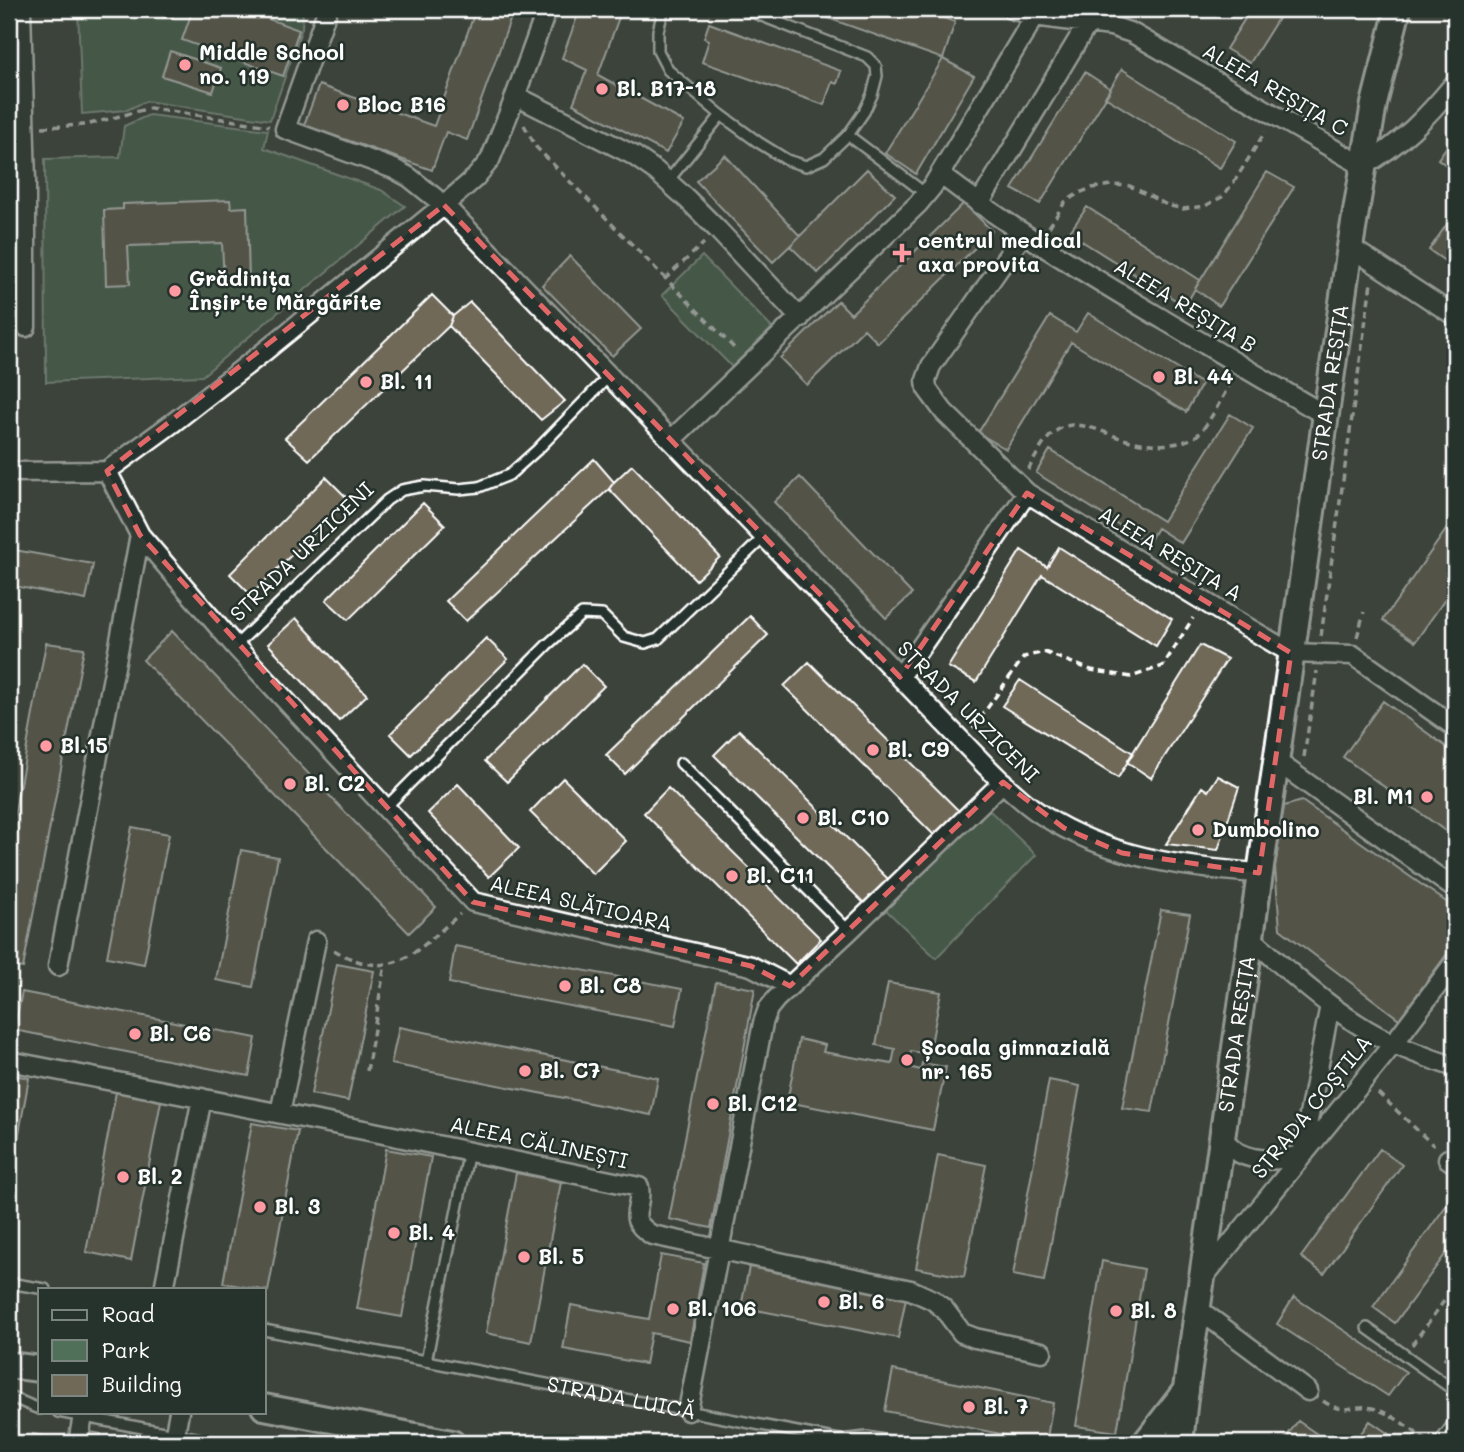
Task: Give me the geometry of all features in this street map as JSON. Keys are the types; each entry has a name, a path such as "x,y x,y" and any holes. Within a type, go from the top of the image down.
{"street":[{"path":"21,9 24,128 17,181 26,327"},
{"path":"9,472 107,471 265,351 444,205 486,167 494,153 547,9"},
{"name":"ALEEA REȘIȚA C","path":"1011,9 1111,26 1132,33 1363,166"},
{"name":"STRADA REȘIȚA","path":"1180,1443 1350,247 1381,72 1398,9"},
{"path":"285,129 327,11"},
{"path":"671,440 926,194 1037,12"},
{"path":"979,204 1088,23"},
{"path":"1363,166 1385,153 1410,132 1455,83"},
{"path":"514,101 633,155 668,181 800,318"},
{"name":"STRADA URZICENI","path":"285,129 394,169 409,177 444,205 962,741 1003,782 1040,813 1122,853 1172,864 1259,873"},
{"name":"ALEEA REȘIȚA B","path":"940,174 979,204 1093,278 1325,415"},
{"path":"900,677 1022,490 944,412 927,389 926,380 931,366 1031,239"},
{"path":"1350,247 1455,316"},
{"name":"ALEEA SLĂTIOARA","path":"107,471 140,535 235,646 473,902 751,967 790,986"},
{"name":"ALEEA REȘIȚA A","path":"1022,490 1291,653"},
{"path":"58,966 140,535"},
{"path":"1291,653 1353,655 1455,727"},
{"path":"1276,761 1455,889"},
{"path":"688,1411 763,1023 768,1009 1003,782"},
{"path":"1250,937 1330,1005 1356,1023 1394,1043 1455,1067"},
{"path":"280,1113 316,941"},
{"name":"STRADA COȘTILA","path":"1202,1279 1394,1043 1455,962"},
{"path":"1222,1139 1238,1153 1257,1159 1279,1160 1301,1156 1330,1005"},
{"name":"ALEEA CĂLINEȘTI","path":"9,1061 280,1113 639,1187 636,1218 641,1228 652,1235 911,1290 925,1295 944,1309 962,1333 1042,1352"},
{"path":"164,1288 202,1098"},
{"path":"1198,1309 1308,1391"},
{"path":"9,1365 38,1369"},
{"path":"1145,1443 1186,1389"},
{"path":"266,1408 351,1434 452,1443"},
{"path":"174,1439 179,1414"},
{"path":"78,1443 83,1416"}],"lane":[{"path":"665,9 658,31 658,51 668,70 721,115 787,160 806,166 824,158 848,135 864,112 877,76 876,66 866,57 770,13 744,9"},
{"path":"668,181 721,115"},
{"path":"848,135 926,194"},
{"name":"STRADA URZICENI","path":"235,646 387,500 402,490 424,486 459,489 480,487 509,475 608,377"},
{"path":"385,808 547,645 582,614 602,615 624,637 645,643 658,639 764,537"},
{"path":"681,763 849,931"},
{"path":"426,1361 469,1151"},
{"path":"9,1283 39,1288"},
{"path":"1367,1328 1455,1391"},
{"name":"STRADA LUICĂ","path":"266,1330 839,1440 867,1437 899,1443"},
{"path":"9,1396 38,1408"},
{"path":"70,1414 174,1439 222,1443"},
{"path":"1439,1443 1455,1421"}],"path":[{"path":"514,101 536,147 751,365"},
{"path":"24,128 86,125 150,108 285,129"},
{"path":"1031,239 1065,202 1092,188 1130,186 1167,205 1184,209 1205,206 1222,197 1234,182 1275,115"},
{"path":"665,279 718,230"},
{"path":"1301,779 1374,263"},
{"path":"1022,490 1044,443 1061,428 1078,425 1127,440 1161,444 1181,443 1199,435 1241,366"},
{"path":"962,741 1024,657 1044,652 1091,670 1131,677 1163,666 1203,601"},
{"path":"1353,655 1364,612"},
{"path":"316,941 349,959 374,965 395,964 412,954 473,902"},
{"path":"367,1071 385,964"},
{"path":"1363,1079 1452,1162"},
{"path":"1405,1355 1455,1286"},
{"path":"1308,1391 1335,1408 1346,1410 1367,1407 1381,1410 1431,1443"}],"highlighted area":[{"path":"444,205 900,677 1027,493 1291,653 1259,873 1122,853 1064,828 1003,782 790,986 751,966 473,902 140,535 107,471"}],"green space":[{"name":"Middle School no. 119","path":"78,9 303,9 302,28 270,120 146,101 127,110 82,114"},
{"name":"Grădinița Înșir'te Mărgărite","path":"149,115 268,130 264,148 381,190 405,206 202,376 46,382 45,159 120,157 124,126"},
{"path":"702,256 772,328 732,367 662,295"},
{"path":"986,807 1036,855 936,958 886,910"}],"building":[{"path":"162,9 173,9 173,17 163,18"},
{"path":"193,9 241,9 299,30 283,76 182,40"},
{"name":"Bloc B16","path":"476,9 514,9 467,140 446,132 432,170 304,125 319,85 434,126"},
{"name":"Bl. B17-18","path":"580,9 622,9 598,75 684,122 666,153 573,104 587,70 562,58"},
{"path":"821,9 918,9 955,22 943,59 819,15"},
{"path":"1251,9 1284,9 1250,63 1226,49"},
{"path":"709,23 841,71 837,84 832,82 824,105 702,62 709,40 704,38"},
{"path":"170,51 221,68 213,92 162,76"},
{"path":"943,59 974,76 916,174 885,153"},
{"path":"1122,69 1236,141 1220,168 1105,97"},
{"path":"1085,72 1111,89 1040,204 1012,189"},
{"path":"1455,135 1455,172 1438,159"},
{"path":"725,155 800,236 773,262 696,181"},
{"path":"867,169 895,195 818,273 790,246"},
{"path":"1267,172 1294,187 1219,306 1195,289"},
{"path":"230,200 231,208 247,207 249,281 224,282 222,243 128,246 130,284 106,285 104,210 123,209 123,204"},
{"path":"964,203 992,231 878,343 864,329 807,385 780,358 838,301 851,314"},
{"path":"1087,207 1200,280 1185,306 1069,233"},
{"path":"1452,217 1455,219 1455,268 1429,250"},
{"path":"570,256 641,329 612,356 542,285"},
{"name":"Bl. 11","path":"432,295 453,316 449,326 309,460 285,438"},
{"name":"Bl. 11","path":"470,302 565,401 541,420 449,326 453,316"},
{"name":"Bl. 44","path":"1088,313 1202,384 1186,412 1071,342 1006,449 978,433 1050,316 1076,332"},
{"path":"1230,414 1253,428 1181,543 1157,528 1148,543 1036,473 1050,450 1163,521"},
{"path":"594,459 614,482 609,489 466,621 446,601"},
{"path":"632,465 720,557 696,580 609,489"},
{"path":"326,477 348,499 251,595 230,574"},
{"path":"800,477 912,594 886,618 774,502"},
{"path":"423,503 445,525 348,620 326,600"},
{"path":"1455,517 1455,585 1415,642 1383,620"},
{"path":"1059,547 1172,619 1156,646 1042,575 976,682 948,667 1021,550 1047,567"},
{"path":"9,549 93,564 86,600 9,585"},
{"path":"750,616 768,635 625,774 606,755"},
{"path":"296,618 367,695 339,721 268,644"},
{"name":"Bl. C2","path":"172,631 436,907 409,933 143,660"},
{"path":"486,638 508,659 411,755 390,734"},
{"name":"Bl.15","path":"46,643 84,648 23,968 9,965 9,844"},
{"path":"1200,645 1227,659 1151,778 1127,762"},
{"name":"Bl. C9","path":"809,662 961,813 937,838 784,686"},
{"path":"582,664 604,686 507,782 485,761"},
{"path":"1020,680 1133,753 1118,778 1002,706"},
{"name":"Bl. M1","path":"1383,701 1455,753 1455,838 1343,757"},
{"name":"Bl. C10","path":"739,730 891,882 867,906 714,755"},
{"path":"1218,776 1239,787 1218,850 1166,844 1202,787 1208,791"},
{"path":"563,778 626,841 593,874 530,812"},
{"path":"458,784 519,848 489,877 428,813"},
{"name":"Bl. C11","path":"668,788 821,939 796,964 644,813"},
{"path":"1302,801 1455,908 1455,943 1399,1019 1280,929 1275,867 1284,806"},
{"path":"132,827 169,834 144,964 107,957"},
{"path":"241,850 278,857 253,987 216,980"},
{"path":"1161,910 1190,914 1152,1112 1122,1108"},
{"name":"Bl. C8","path":"455,946 682,989 675,1026 449,983"},
{"path":"337,964 374,971 348,1101 311,1094"},
{"name":"Bl. C12","path":"716,982 755,989 711,1228 669,1219"},
{"path":"888,983 941,992 929,1055 911,1051 908,1067 921,1070 922,1063 946,1067 933,1130 787,1102 799,1039 825,1045 823,1052 892,1064 895,1049 876,1045"},
{"name":"Bl. C6","path":"22,992 256,1038 249,1076 14,1030"},
{"name":"Bl. C7","path":"399,1027 658,1078 651,1115 391,1064"},
{"path":"9,1074 29,1078 9,1189"},
{"path":"1049,1080 1080,1086 1044,1281 1013,1275"},
{"name":"Bl. 2","path":"116,1092 161,1101 131,1261 86,1252"},
{"name":"Bl. 3","path":"252,1123 298,1131 268,1291 266,1288 223,1283"},
{"name":"Bl. 4","path":"386,1149 431,1157 402,1317 357,1309"},
{"path":"1380,1149 1402,1165 1324,1274 1301,1257"},
{"path":"938,1155 986,1165 964,1277 916,1268"},
{"name":"Bl. 5","path":"516,1173 561,1182 531,1342 486,1333"},
{"path":"1451,1199 1455,1201 1455,1241 1395,1323 1373,1307"},
{"name":"Bl. 106","path":"661,1255 704,1263 690,1341 651,1333 645,1364 563,1349 571,1305 649,1319"},
{"name":"Bl. 8","path":"1102,1261 1144,1269 1117,1432 1076,1426"},
{"name":"Bl. 6","path":"749,1267 906,1298 898,1338 741,1307"},
{"path":"1294,1297 1406,1372 1388,1396 1277,1324"},
{"path":"1455,1343 1455,1366 1444,1358"},
{"name":"Bl. 7","path":"893,1370 1053,1403 1046,1443 885,1411"},
{"path":"1298,1421 1330,1443 1282,1443"},
{"path":"1370,1421 1402,1443 1354,1443"},
{"path":"86,1431 101,1434 100,1443 83,1443"},
{"path":"33,1434 62,1439 61,1443 31,1443"}],"place":[{"name":"Middle School no. 119","path":"185,65"},
{"name":"Bl. B17-18","path":"602,89"},
{"name":"Bloc B16","path":"343,105"},
{"name":"centrul medical axa provita","path":"902,253"},
{"name":"Grădinița Înșir'te Mărgărite","path":"175,291"},
{"name":"Bl. 44","path":"1159,377"},
{"name":"Bl. 11","path":"366,382"},
{"name":"Bl.15","path":"46,746"},
{"name":"Bl. C9","path":"873,750"},
{"name":"Bl. C2","path":"290,784"},
{"name":"Bl. M1","path":"1427,797"},
{"name":"Bl. C10","path":"803,818"},
{"name":"Dumbolino","path":"1198,830"},
{"name":"Bl. C11","path":"732,876"},
{"name":"Bl. C8","path":"565,986"},
{"name":"Bl. C6","path":"135,1034"},
{"name":"Școala gimnazială nr. 165","path":"907,1060"},
{"name":"Bl. C7","path":"525,1071"},
{"name":"Bl. C12","path":"713,1104"},
{"name":"Bl. 2","path":"123,1177"},
{"name":"Bl. 3","path":"260,1207"},
{"name":"Bl. 4","path":"394,1233"},
{"name":"Bl. 5","path":"524,1257"},
{"name":"Bl. 6","path":"824,1302"},
{"name":"Bl. 106","path":"673,1309"},
{"name":"Bl. 8","path":"1116,1311"},
{"name":"Bl. 7","path":"969,1407"}]}
